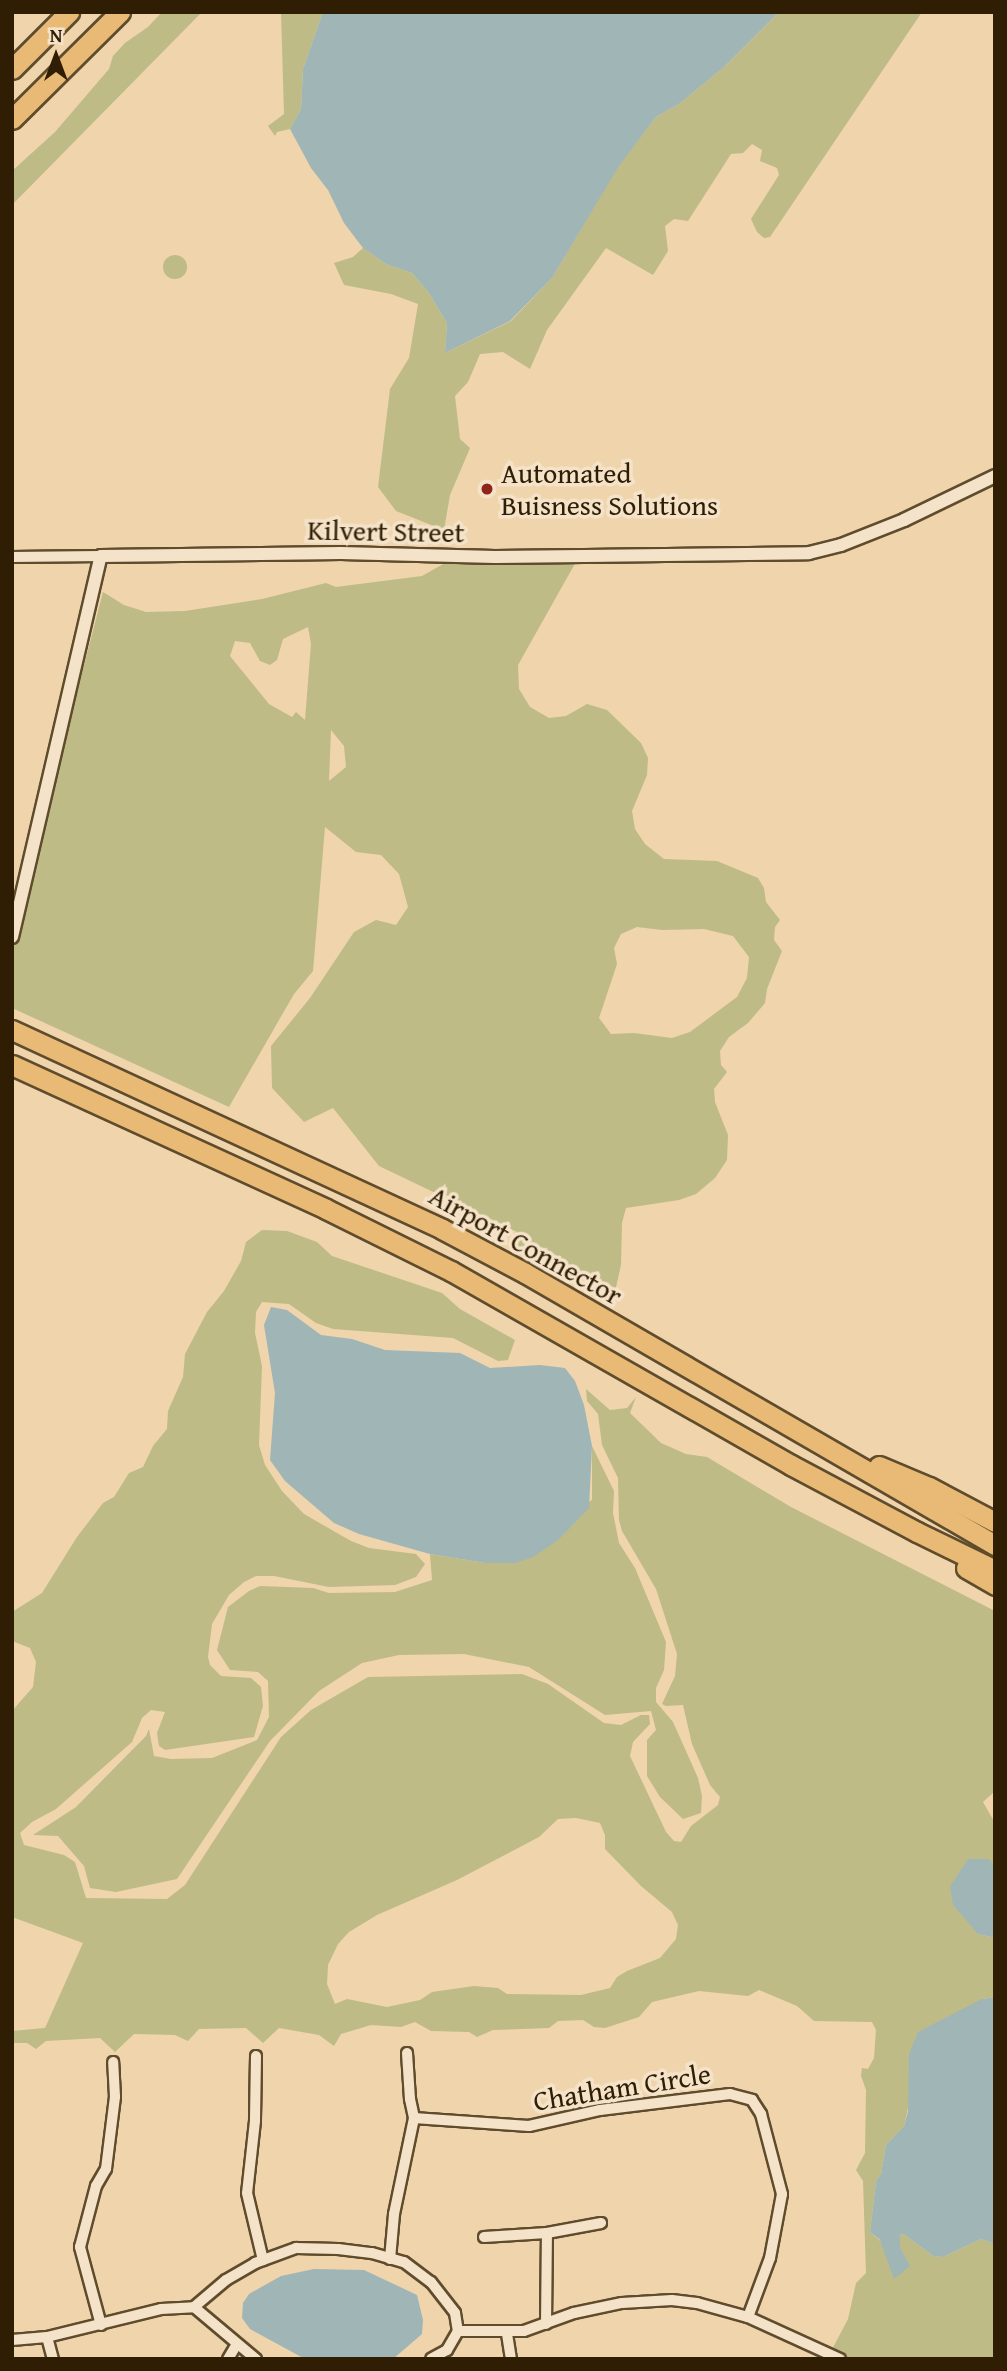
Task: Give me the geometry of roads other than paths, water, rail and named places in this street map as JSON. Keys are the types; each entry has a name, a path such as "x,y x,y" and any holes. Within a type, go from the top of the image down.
{"highway":[{"path":"12,69 69,12"},
{"path":"12,119 120,12"},
{"name":"Airport Connector","path":"12,1030 442,1229 525,1273 995,1545"},
{"name":"Airport Connector","path":"12,1065 326,1209 451,1270 874,1510 995,1570"},
{"path":"806,1435 929,1487 995,1522"},
{"path":"874,1510 995,1585"}],"street":[{"name":"Kilvert Street","path":"12,557 341,553 505,557 808,553 841,545 904,520 995,476"},
{"path":"12,937 102,556"},
{"path":"390,2259 394,2214 414,2118 407,2053"},
{"path":"256,2056 255,2122 247,2193 263,2260"},
{"path":"101,2325 80,2247 96,2186 106,2169 115,2097 113,2062"},
{"name":"Chatham Circle","path":"414,2118 529,2126 600,2110 730,2094 752,2101 767,2135 782,2194 770,2258 748,2317"},
{"path":"484,2237 547,2233 601,2223"},
{"path":"546,2324 547,2233"},
{"path":"12,2340 47,2337 161,2309 194,2307 226,2280 263,2260 296,2248 338,2249 404,2263 430,2282 455,2313 458,2331 447,2350 431,2359"},
{"path":"458,2331 507,2334 546,2324 574,2313 622,2303 672,2300 697,2303 748,2317 840,2359"},
{"path":"194,2307 256,2359"},
{"path":"507,2334 511,2359"},
{"path":"47,2337 53,2359"},
{"path":"228,2359 237,2344"}],"place":[{"name":"Automated Buisness Solutions","path":"487,489"}]}
